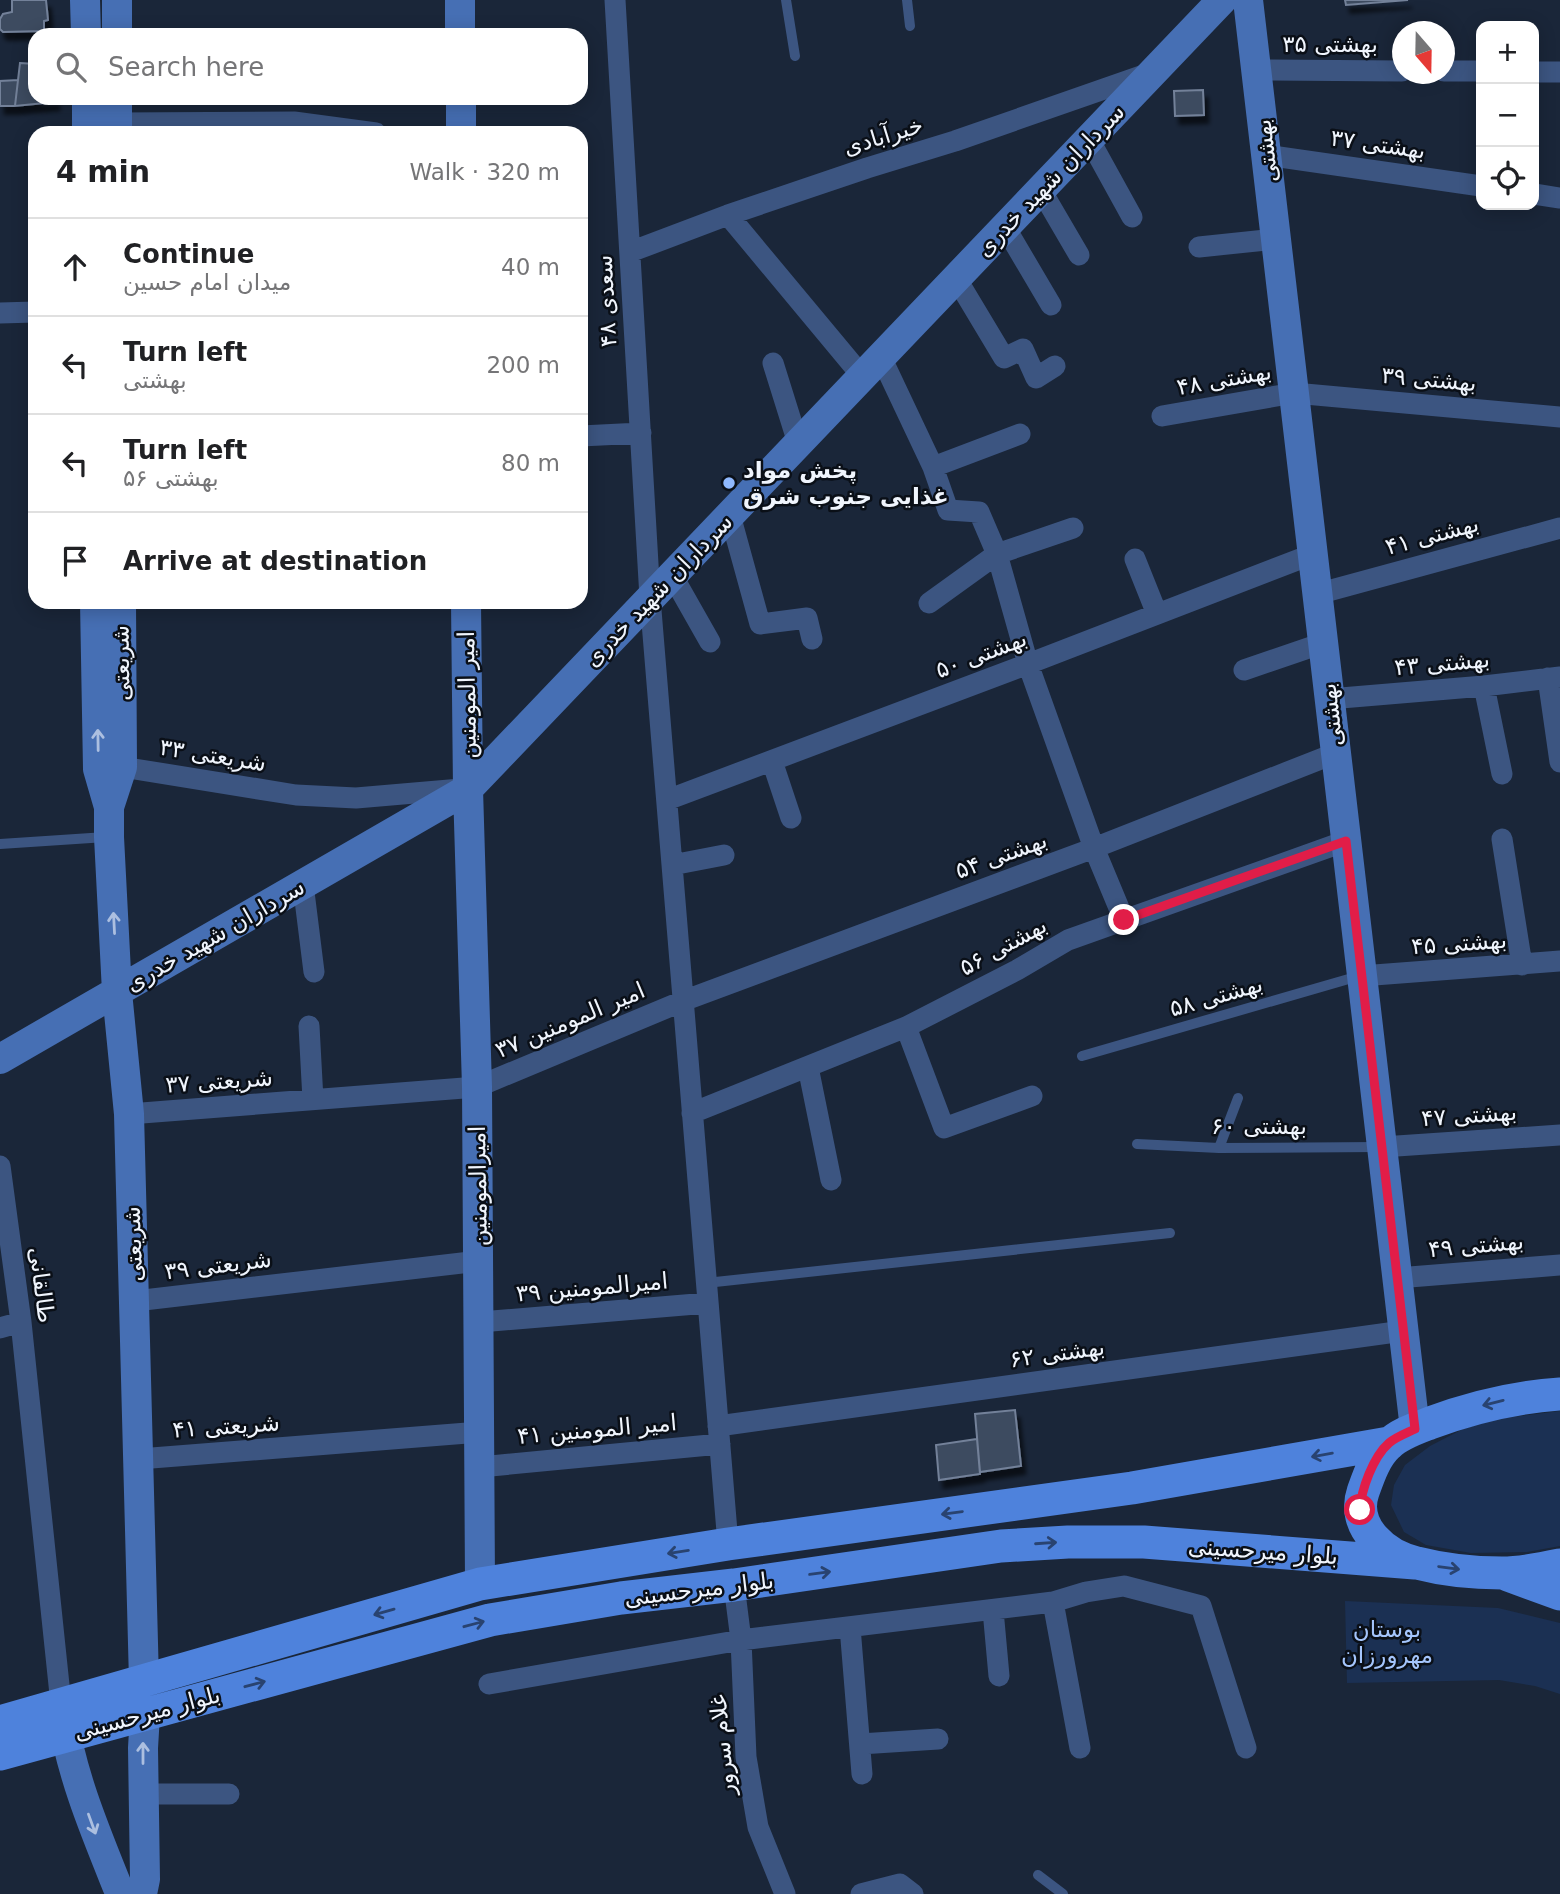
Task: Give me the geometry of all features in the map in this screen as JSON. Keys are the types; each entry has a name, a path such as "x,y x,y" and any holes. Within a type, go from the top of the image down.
{"main road":[{"path":"85,0 86,28"},
{"path":"117,0 117,28"},
{"path":"460,0 460,28"},
{"name":"سرداران شهید خدری","path":"0,1059 468,789 1222,0"},
{"name":"بهشتی","path":"1248,0 1403,1331 1402,1436"},
{"path":"87,105 88,126"},
{"path":"461,105 461,126"},
{"name":"شریعتی","path":"95,609 98,769 109,807 117,992 129,1114 144,1681"},
{"name":"شریعتی","path":"109,807 122,767 121,609"},
{"name":"امیر المومنین","path":"466,609 468,789"},
{"name":"امیرالمومنین","path":"468,789 477,1087 480,1584"},
{"name":"بلوار میرحسینی","path":"0,1746 63,1720 144,1681 480,1584 728,1544 1132,1488 1402,1436 1497,1402 1560,1394"},
{"path":"1402,1436 1381,1453 1368,1475 1361,1499 1363,1524 1376,1541 1415,1563 1458,1570 1503,1573 1560,1565"},
{"name":"بلوار میرحسینی","path":"63,1720 145,1714 490,1620 621,1598 734,1586 1001,1546 1068,1542 1144,1542 1415,1563"},
{"path":"1503,1573 1560,1594"},
{"path":"142,1894 145,1879 145,1714"},
{"path":"63,1720 86,1807 122,1894"}],"street":[{"name":"سعدی ۴۸","path":"615,0 650,598 728,1544"},
{"name":"بهشتی ۳۵","path":"1256,70 1392,71"},
{"path":"1455,71 1476,71"},
{"name":"خیرآبادی","path":"630,252 728,215 955,141 1153,72"},
{"path":"1539,72 1560,72"},
{"path":"117,118 294,122 324,126"},
{"path":"1089,139 1132,217"},
{"name":"بهشتی ۳۷","path":"1266,155 1476,185"},
{"path":"1041,190 1079,255"},
{"path":"1539,195 1560,198"},
{"path":"728,215 871,367 933,467 948,510 979,512 997,554 1028,664 1094,848 1124,920"},
{"path":"1005,227 1051,305"},
{"path":"1199,247 1276,239"},
{"path":"957,278 1004,358 1023,349 1036,378 1055,366"},
{"path":"0,313 28,312"},
{"path":"773,363 798,443"},
{"name":"بهشتی ۴۸","path":"1162,416 1294,393"},
{"name":"بهشتی ۳۹","path":"1294,393 1560,417"},
{"path":"588,436 641,433"},
{"path":"933,467 1020,434"},
{"path":"730,515 760,624 807,618 812,639"},
{"path":"929,603 997,554 1073,528"},
{"name":"بهشتی ۴۱","path":"1317,594 1560,528"},
{"name":"بهشتی ۵۰","path":"667,800 1313,554"},
{"path":"1135,559 1157,614"},
{"path":"672,575 710,642"},
{"path":"1244,670 1323,643"},
{"path":"1554,677 1560,762"},
{"name":"بهشتی ۴۳","path":"1329,699 1484,686 1554,677"},
{"path":"1484,686 1502,774"},
{"name":"بهشتی ۵۴","path":"683,1001 1094,848 1336,753"},
{"path":"772,761 791,818"},
{"name":"شریعتی ۳۳","path":"122,767 296,795 356,798 468,789"},
{"path":"1502,839 1522,965"},
{"name":"بهشتی ۵۶","path":"692,1113 906,1027 1017,970 1068,940 1346,841"},
{"path":"672,864 724,855"},
{"path":"303,884 314,972"},
{"name":"بهشتی ۴۵","path":"1362,975 1560,961"},
{"name":"امیر المومنین ۳۷","path":"313,1100 477,1087 683,1001"},
{"path":"309,1026 313,1100"},
{"path":"906,1027 944,1128 1032,1096"},
{"path":"807,1068 831,1181"},
{"name":"شریعتی ۳۷","path":"129,1114 313,1100"},
{"name":"بهشتی ۴۷","path":"1382,1147 1560,1135"},
{"name":"طالقانی","path":"0,1166 21,1322 63,1720"},
{"name":"شریعتی ۳۹","path":"135,1301 479,1261"},
{"name":"بهشتی ۴۹","path":"1397,1278 1560,1265"},
{"name":"امیرالمومنین ۳۹","path":"480,1322 707,1293"},
{"path":"0,1328 21,1322"},
{"name":"بهشتی ۶۲","path":"719,1435 1403,1331"},
{"name":"شریعتی ۴۱","path":"139,1459 480,1432"},
{"name":"امیر المومنین ۴۱","path":"480,1467 719,1435"},
{"name":"غلام سرور","path":"734,1586 741,1640 746,1757 758,1827 785,1894"},
{"path":"489,1684 741,1640 1053,1602 1086,1592 1124,1586 1201,1606 1246,1748"},
{"path":"1053,1602 1080,1748"},
{"path":"993,1609 999,1676"},
{"path":"850,1627 862,1774"},
{"path":"860,1744 938,1740"},
{"path":"145,1794 229,1794"},
{"path":"861,1894 900,1884 913,1894"}],"lane":[{"path":"786,0 794,57"},
{"path":"906,0 910,26"},
{"path":"0,844 109,837"},
{"name":"بهشتی ۵۸","path":"1082,1056 1362,975"},
{"path":"1219,1148 1238,1098"},
{"name":"بهشتی ۶۰","path":"1137,1144 1219,1148 1382,1147"},
{"path":"707,1293 1170,1233"},
{"path":"1038,1875 1063,1894"}],"green space":[{"path":"1560,1411 1560,1546 1527,1552 1471,1553 1426,1545 1404,1532 1391,1505 1394,1485 1405,1465 1430,1446 1463,1429 1497,1419"},
{"name":"بوستان مهرورزان","path":"1345,1601 1498,1608 1560,1623 1560,1694 1535,1686 1499,1680 1347,1683"}],"building":[{"path":"12,0 46,0 48,20 44,21 44,28 3,32 0,29 0,19 3,14 12,12"},
{"path":"1345,0 1408,0 1346,5"},
{"path":"20,63 28,64 28,105 15,106"},
{"path":"18,80 15,106 0,106 0,81"},
{"path":"1203,90 1204,115 1175,116 1174,91"},
{"path":"1015,1410 1021,1466 980,1472 975,1414"},
{"path":"977,1439 980,1474 939,1480 936,1445"}],"place":[{"name":"پخش مواد غذایی جنوب شرق","path":"729,483"}],"route":[{"path":"1124,920 1346,841 1415,1429 1389,1443 1381,1453 1368,1475 1360,1510"}]}
